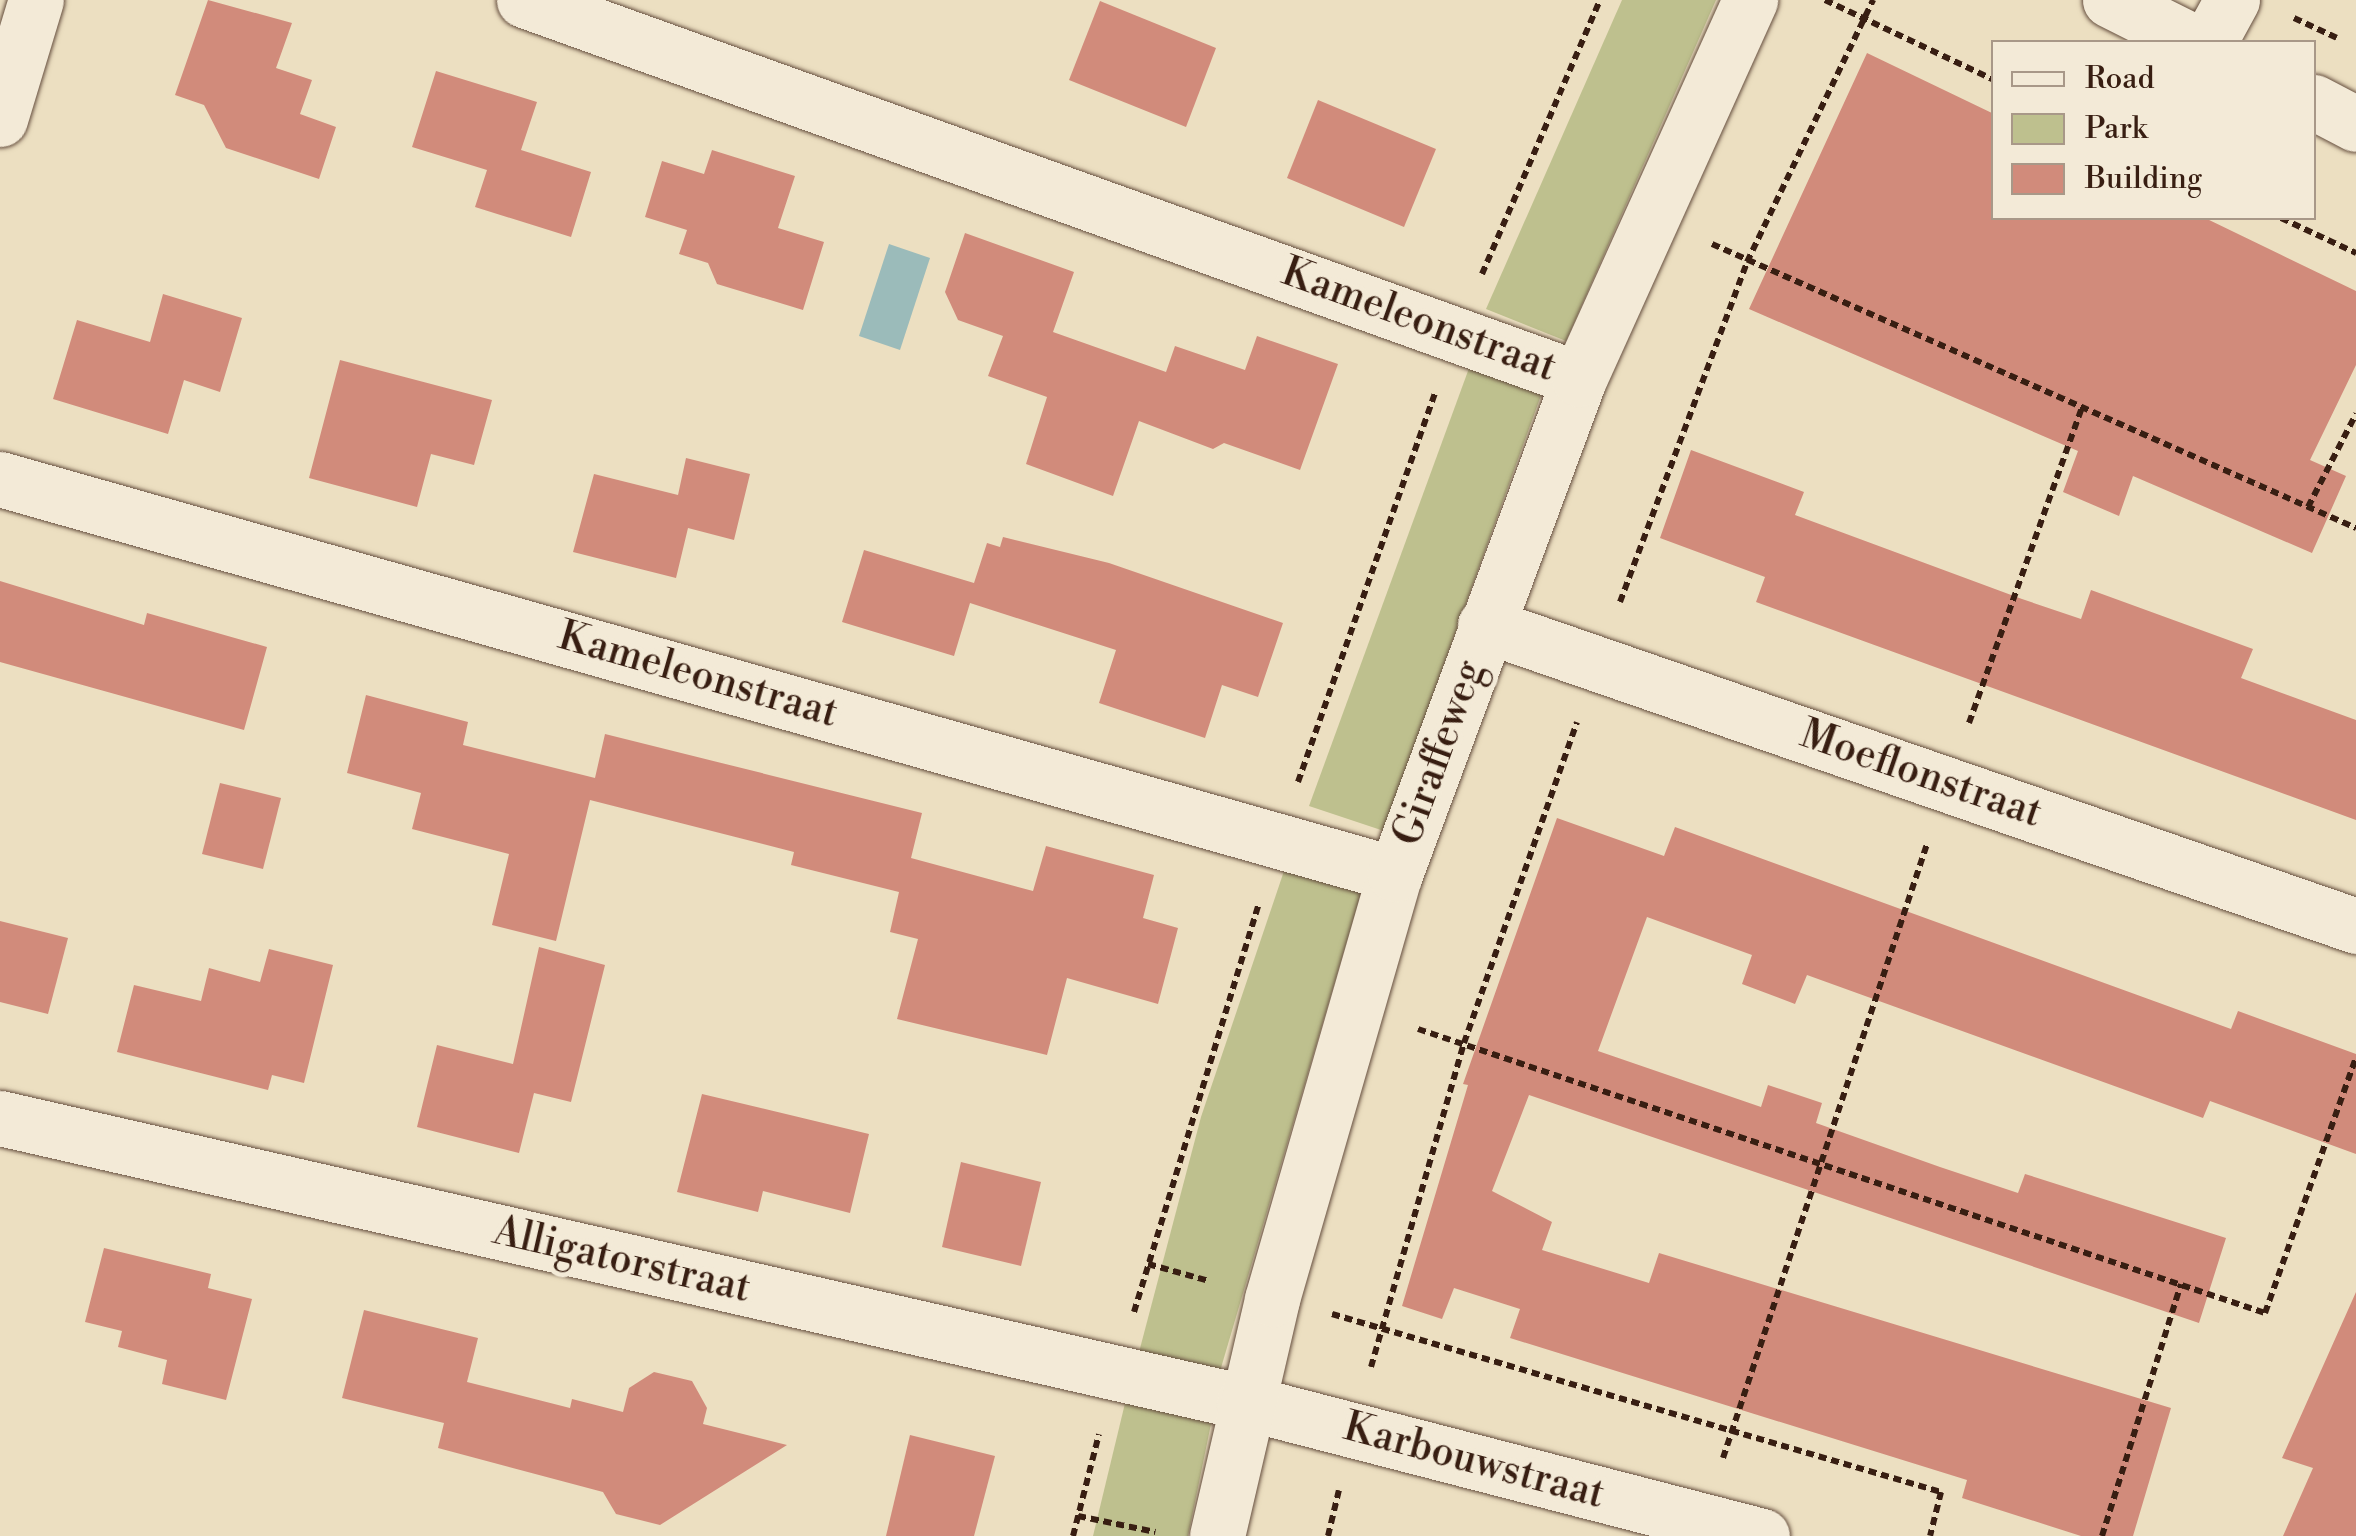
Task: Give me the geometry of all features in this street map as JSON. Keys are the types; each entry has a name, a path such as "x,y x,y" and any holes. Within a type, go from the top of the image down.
{"street":[{"path":"0,120 36,0"},
{"name":"Kameleonstraat","path":"524,0 1457,331 1579,379"},
{"name":"Giraffeweg","path":"1218,1536 1244,1402 1350,1010 1395,874 1579,379 1656,216 1750,0"},
{"path":"2110,0 2190,40"},
{"path":"2209,40 2232,0"},
{"path":"2316,103 2356,124"},
{"name":"Kameleonstraat","path":"0,479 1279,838 1395,874"},
{"name":"Moeflonstraat","path":"1485,625 2356,926"},
{"name":"Alligatorstraat","path":"0,1118 1244,1402"},
{"name":"Karbouwstraat","path":"1244,1402 1762,1536"}],"path":[{"path":"1073,1536 1115,1373 1279,838 1457,331 1600,0"},
{"path":"1825,0 1991,79"},
{"path":"1328,1536 1353,1430 1464,1042 1598,662 1747,262 1873,0"},
{"path":"2290,16 2356,47"},
{"path":"1656,216 1747,262 2356,528"},
{"path":"2285,220 2356,253"},
{"path":"1703,1521 1817,1159 2082,408"},
{"path":"2308,507 2356,414"},
{"path":"1350,1010 1464,1042 2265,1313 2356,1058"},
{"path":"1148,1264 1382,1327 1941,1492 1930,1536"},
{"path":"2102,1536 2181,1284"},
{"path":"1078,1516 1176,1536"}],"green space":[{"path":"1622,0 1716,0 1566,341 1486,309"},
{"path":"1472,360 1544,387 1384,831 1309,806"},
{"path":"1285,868 1361,893 1218,1378 1138,1356 1201,1117"},
{"path":"1127,1395 1212,1419 1188,1536 1093,1536"}],"water":[{"path":"889,244 930,258 900,350 859,336"}],"building":[{"path":"208,0 292,23 276,68 312,80 300,114 336,127 319,179 226,148 204,105 175,95"},
{"path":"1100,1 1216,48 1186,127 1069,80"},
{"path":"1867,53 1991,113 1991,220 2209,220 2356,291 2356,365 2310,460 2346,476 2312,553 2133,476 2119,516 2063,492 2078,451 1749,309"},
{"path":"436,71 537,102 521,150 591,172 571,237 475,207 487,170 412,147"},
{"path":"1318,100 1436,149 1404,227 1287,178"},
{"path":"712,150 795,176 778,228 824,242 803,310 717,284 708,263 679,254 687,230 645,217 662,161 704,174"},
{"path":"965,233 1074,272 1053,332 1166,372 1175,346 1245,370 1257,336 1338,364 1300,470 1224,443 1213,449 1139,421 1113,496 1026,464 1047,397 988,376 1003,336 958,320 945,292"},
{"path":"163,294 242,318 220,392 184,380 168,434 53,399 77,320 150,342"},
{"path":"340,360 492,400 474,465 431,454 417,507 309,478"},
{"path":"1691,450 1804,492 1795,515 2022,599 2081,619 2091,590 2253,649 2241,678 2356,720 2356,820 1756,602 1765,577 1660,538"},
{"path":"686,458 750,474 734,540 688,528 676,578 573,552 594,474 678,495"},
{"path":"1003,537 1109,563 1283,623 1258,697 1222,685 1205,738 1099,703 1116,650 970,603 954,656 842,622 864,550 974,583 987,543 1000,547"},
{"path":"0,581 144,625 147,613 267,647 244,730 0,662"},
{"path":"366,695 468,722 463,745 595,778 605,734 922,813 911,858 1033,891 1046,846 1154,875 1143,918 1178,928 1158,1004 1067,978 1047,1055 897,1019 918,939 890,932 899,892 791,865 794,852 590,800 556,941 492,925 509,854 412,829 421,793 347,773"},
{"path":"220,783 281,798 263,869 202,854"},
{"path":"1557,818 1664,856 1675,827 2231,1029 2238,1011 2356,1054 2356,1154 2210,1101 2203,1118 1807,975 1795,1004 1742,984 1752,955 1647,917 1598,1051 1761,1107 1768,1085 1822,1103 1816,1123 2018,1193 2025,1174 2226,1238 2199,1323 1529,1095 1492,1191 1552,1222 1542,1250 1649,1283 1659,1253 2171,1408 2133,1536 2081,1536 1962,1498 1967,1480 1510,1338 1520,1309 1454,1288 1442,1319 1402,1306 1468,1085 1463,1084"},
{"path":"0,921 68,938 48,1014 0,1002"},
{"path":"539,947 605,965 571,1102 534,1093 519,1153 417,1127 437,1045 513,1064"},
{"path":"269,949 333,965 304,1083 272,1075 268,1090 117,1052 134,985 201,1001 209,968 260,982"},
{"path":"702,1094 869,1134 850,1213 763,1191 758,1212 677,1192"},
{"path":"961,1162 1041,1182 1021,1266 942,1247"},
{"path":"104,1248 211,1274 208,1288 252,1299 226,1400 162,1384 167,1360 118,1347 122,1331 85,1322"},
{"path":"2356,1292 2356,1536 2283,1536 2313,1468 2282,1458"},
{"path":"364,1310 478,1338 467,1382 570,1408 572,1399 623,1412 629,1388 654,1372 692,1381 707,1408 703,1424 787,1445 660,1525 616,1514 603,1492 438,1448 444,1423 342,1398"},
{"path":"910,1435 995,1456 974,1536 886,1536"}]}
